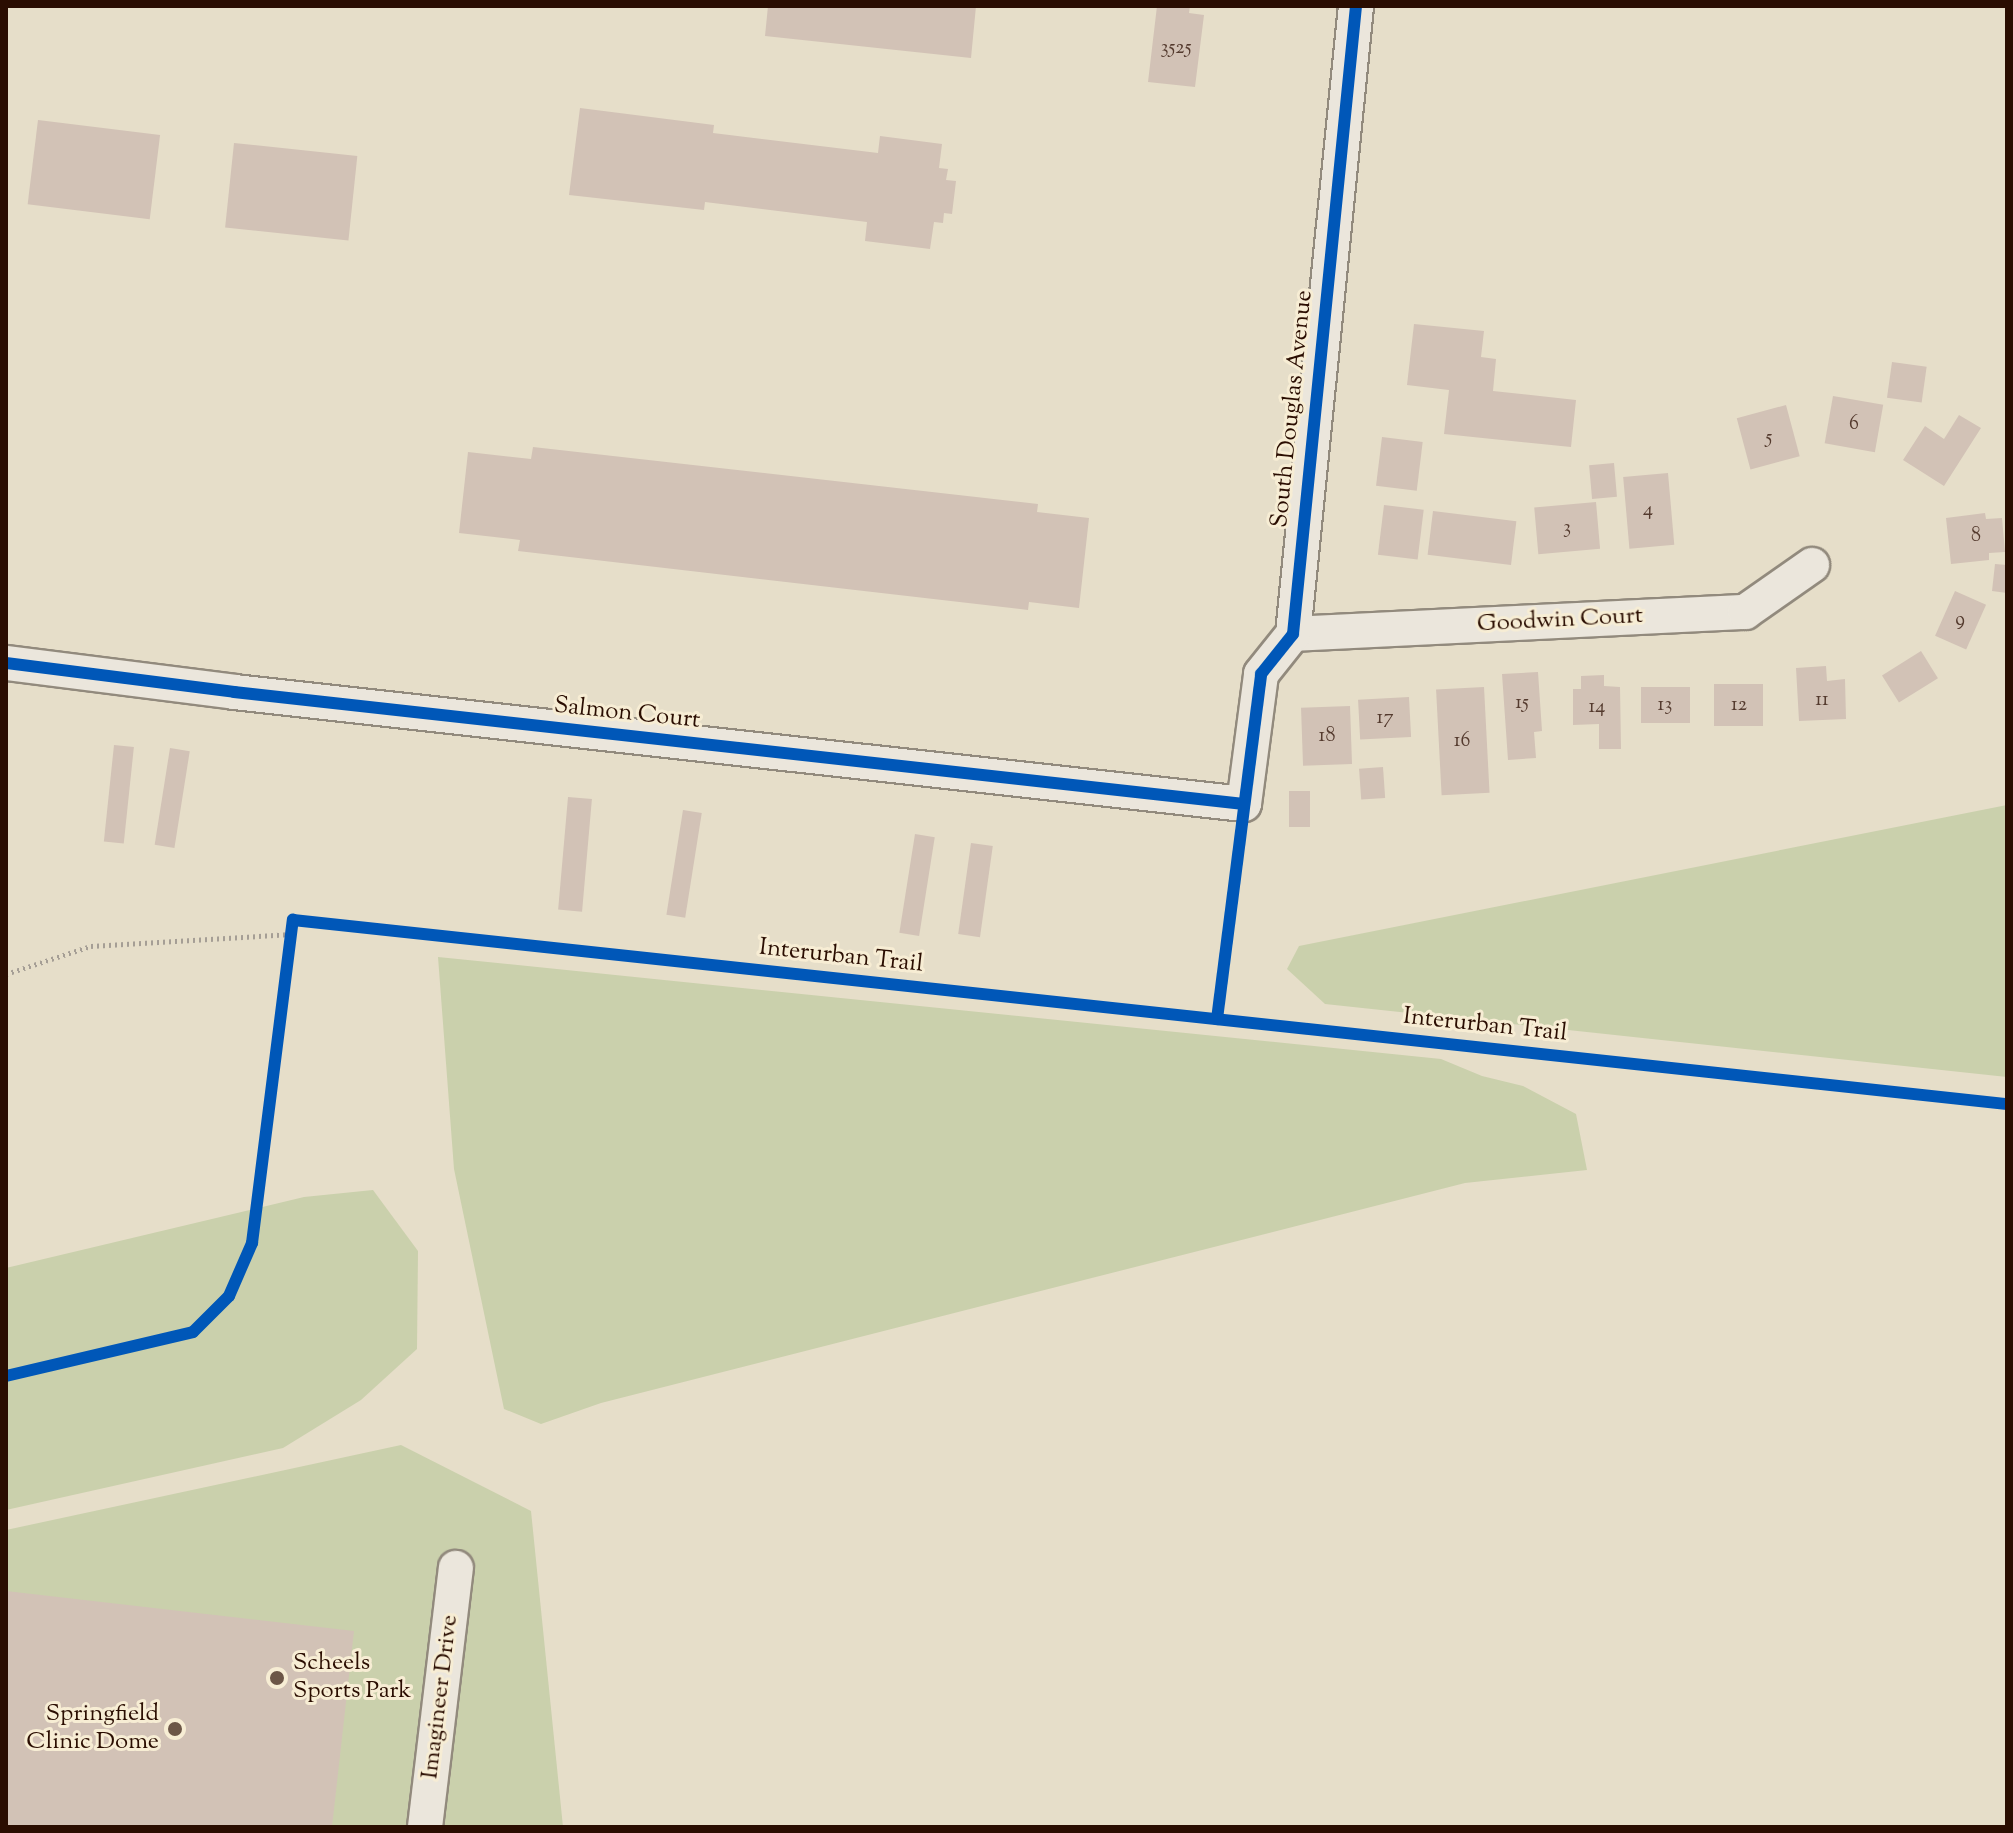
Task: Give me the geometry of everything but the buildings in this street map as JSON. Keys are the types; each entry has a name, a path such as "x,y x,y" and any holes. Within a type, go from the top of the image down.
{"street":[{"name":"South Douglas Avenue","path":"1293,634 1356,6"},
{"name":"Goodwin Court","path":"1293,634 1745,612 1812,565"},
{"name":"Salmon Court","path":"6,663 234,692 1244,804 1261,674 1293,634"},
{"name":"Imagineer Drive","path":"425,1827 456,1568"}],"path":[{"path":"290,950 293,920"},
{"path":"6,974 91,946 292,934"}],"green space":[{"path":"2007,805 2007,1077 1325,1004 1287,969 1299,946"},
{"path":"438,957 1441,1059 1482,1076 1523,1086 1576,1114 1587,1170 1465,1183 601,1403 541,1424 504,1409 454,1169"},
{"path":"373,1190 418,1251 417,1349 361,1400 283,1448 6,1510 6,1268 304,1197"},
{"name":"Scheels Sports Park","path":"401,1445 531,1511 563,1827 6,1827 6,1530"}],"cycle path":[{"path":"1217,1019 1261,674 1293,634 1356,6"},
{"path":"6,663 234,692 1244,804"},
{"name":"Interurban Trail","path":"6,1376 193,1332 229,1296 252,1243 293,920 2007,1104"}],"place":[{"name":"Scheels Sports Park","path":"277,1678"},
{"name":"Springfield Clinic Dome","path":"175,1729"}]}
